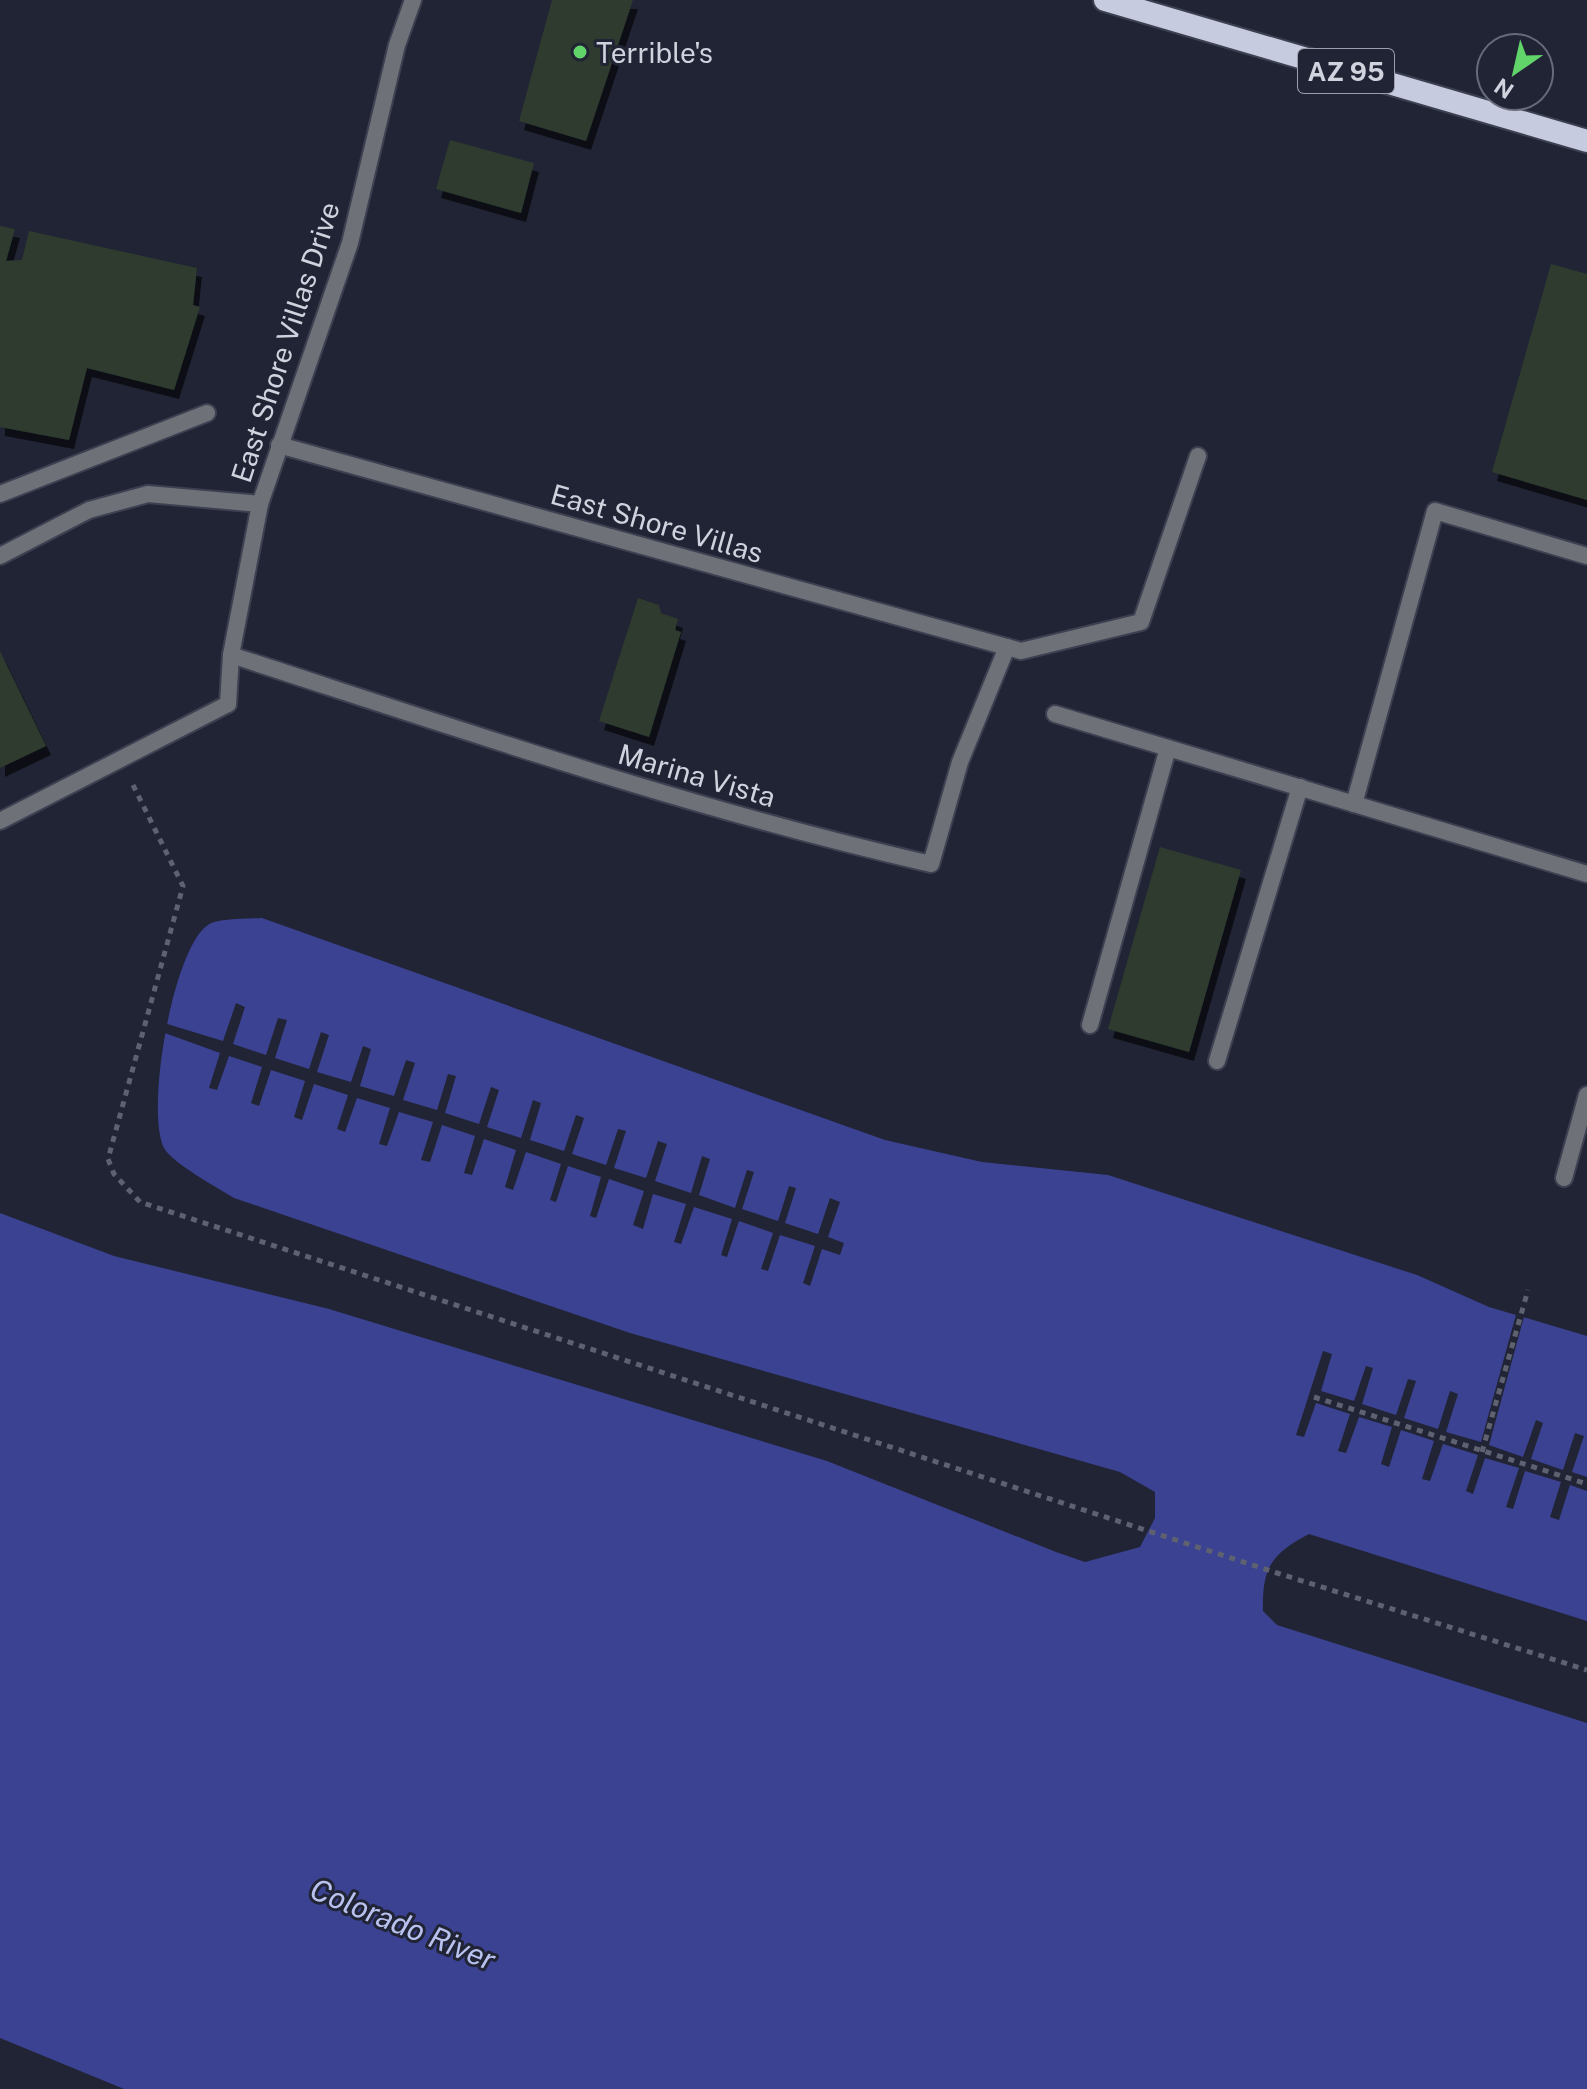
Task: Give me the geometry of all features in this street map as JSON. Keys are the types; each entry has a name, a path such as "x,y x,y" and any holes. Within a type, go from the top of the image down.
{"highway":[{"name":"AZ 95","path":"1105,0 1587,141"}],"street":[{"name":"East Shore Villas Drive","path":"121,759 228,704 231,655 260,504 350,243 397,45 413,0"},
{"path":"0,494 207,413"},
{"name":"East Shore Villas","path":"279,445 1014,649"},
{"path":"1014,649 1141,622 1198,456"},
{"path":"0,556 89,510 148,494 260,504"},
{"path":"1354,804 1435,511 1587,556"},
{"name":"Marina Vista","path":"231,655 527,752 832,841 931,864 960,762 1014,649"},
{"path":"1055,714 1587,874"},
{"path":"1090,1025 1168,748"},
{"path":"0,821 121,759"},
{"path":"1217,1061 1300,787"},
{"path":"1564,1178 1587,1095"}],"path":[{"path":"121,759 183,886 108,1159 114,1174 140,1202 1277,1573 1587,1670"},
{"path":"1482,1452 1528,1290"},
{"path":"1314,1397 1587,1484"}],"water":[{"name":"Colorado River","path":"262,918 885,1140 982,1162 1108,1175 1417,1275 1489,1307 1587,1336 1587,1621 1309,1534 1286,1548 1271,1564 1264,1584 1263,1611 1277,1625 1587,1723 1587,2089 124,2089 0,2038 0,1213 114,1256 329,1309 827,1461 1085,1562 1140,1547 1155,1518 1155,1492 1120,1472 630,1333 234,1198 196,1175 164,1148 159,1128 160,1067 174,996 195,940 208,925 226,920"}],"pier":[{"path":"236,1003 245,1007 233,1044 266,1055 278,1018 287,1020 275,1058 309,1069 321,1032 329,1035 317,1072 351,1082 363,1046 371,1049 360,1086 394,1096 406,1060 415,1063 403,1100 437,1110 448,1074 456,1076 445,1113 479,1124 491,1087 499,1090 487,1127 521,1138 533,1100 541,1103 530,1140 564,1151 576,1115 584,1118 572,1154 606,1165 618,1129 626,1131 614,1168 646,1178 658,1141 667,1144 655,1181 691,1193 702,1156 710,1159 699,1195 735,1208 747,1170 754,1172 742,1209 778,1221 789,1186 796,1188 785,1223 818,1234 830,1198 840,1202 828,1237 844,1243 840,1255 822,1249 810,1286 803,1283 815,1246 780,1235 768,1271 761,1269 773,1233 739,1221 727,1257 721,1255 732,1219 694,1207 681,1244 674,1242 686,1204 653,1194 643,1229 633,1225 644,1191 609,1179 596,1218 590,1216 601,1177 568,1166 556,1202 550,1200 561,1164 526,1152 513,1190 505,1187 516,1150 484,1139 472,1175 464,1173 475,1136 442,1125 430,1162 421,1160 433,1122 399,1112 387,1146 379,1144 390,1108 357,1098 345,1132 337,1129 348,1095 314,1084 302,1120 294,1117 305,1081 271,1070 259,1106 251,1103 262,1067 229,1056 217,1090 209,1088 220,1053 162,1032 164,1023 223,1041"},
{"path":"1517,1311 1525,1313 1489,1445 1523,1457 1536,1420 1543,1423 1531,1459 1563,1470 1575,1433 1584,1436 1572,1472 1587,1477 1587,1491 1570,1485 1559,1520 1550,1517 1561,1482 1525,1471 1513,1509 1506,1507 1519,1468 1485,1458 1473,1494 1466,1491 1478,1455 1443,1444 1430,1481 1422,1479 1434,1441 1401,1430 1389,1467 1381,1464 1392,1427 1359,1417 1346,1453 1338,1451 1350,1414 1316,1403 1304,1437 1296,1435 1323,1351 1332,1354 1321,1391 1354,1401 1366,1366 1373,1368 1362,1404 1396,1415 1408,1379 1416,1381 1404,1418 1438,1429 1450,1391 1458,1394 1446,1432 1481,1442"}],"building":[{"path":"552,0 633,0 586,141 519,121"},
{"path":"450,140 534,163 521,213 436,189"},
{"path":"0,226 15,229 6,261 22,260 29,231 197,268 193,305 200,307 174,390 87,368 69,440 0,427"},
{"path":"1551,264 1587,274 1587,500 1492,472"},
{"path":"638,598 659,605 661,613 678,619 675,630 681,632 649,737 599,721"},
{"path":"0,651 46,746 0,768"},
{"path":"1160,847 1241,870 1189,1052 1108,1029"}],"place":[{"name":"Terrible's","path":"580,52"}]}
